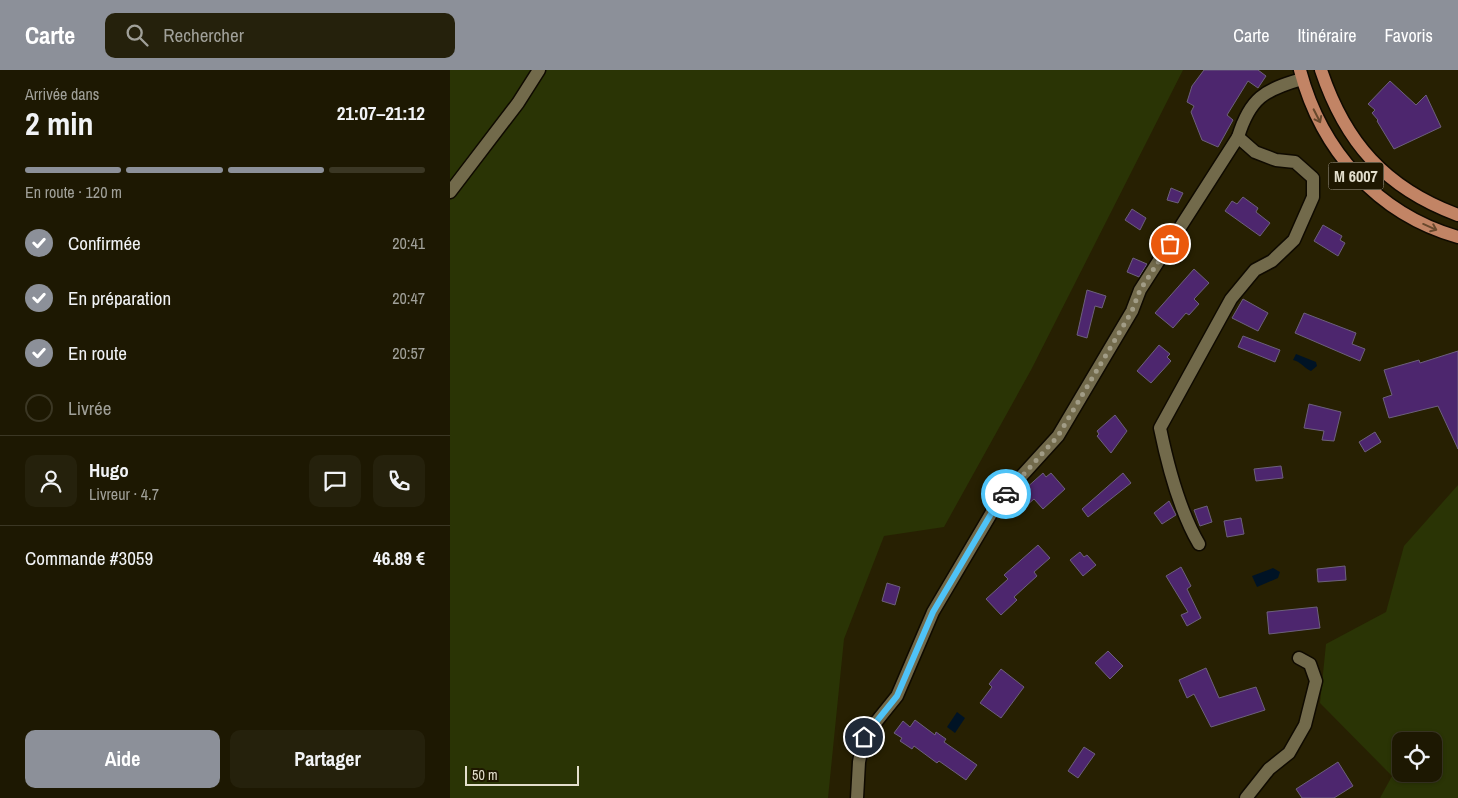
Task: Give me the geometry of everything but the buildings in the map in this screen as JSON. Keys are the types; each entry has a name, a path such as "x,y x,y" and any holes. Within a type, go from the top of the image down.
{"main road":[{"name":"M 6007","path":"1321,70 1331,99 1342,121 1370,160 1403,188 1458,215"},
{"name":"M 6007","path":"1300,73 1312,105 1324,129 1354,175 1374,193 1410,217 1438,231 1458,237"}],"street":[{"path":"450,192 518,103 539,70"},
{"path":"857,798 859,762 864,737 897,696 933,612 998,502 1058,436 1132,311 1140,290 1238,137 1244,115 1255,102 1272,88 1300,73"},
{"path":"1199,544 1191,530 1174,481 1160,428 1231,299 1255,270 1272,261 1294,240 1313,198 1313,178 1295,162 1276,160 1255,152 1238,137"},
{"path":"1246,798 1268,769 1289,753 1304,725 1316,681 1310,664 1299,658"}],"green space":[{"path":"450,70 1183,70 1031,370 944,527 884,536 844,639 828,798 450,798"},
{"path":"1458,485 1458,798 1380,798 1392,776 1320,703 1326,644 1386,612 1404,546"}],"water":[{"path":"1296,354 1316,362 1317,366 1311,371 1309,370 1293,360"},
{"path":"1273,568 1280,572 1278,578 1257,587 1252,576"},
{"path":"957,712 965,718 955,733 947,727"}],"way so far":[{"path":"1006,494 1058,436 1132,311 1140,290 1170,244"}],"route":[{"path":"864,737 897,696 933,612 998,502 1006,494"}]}
